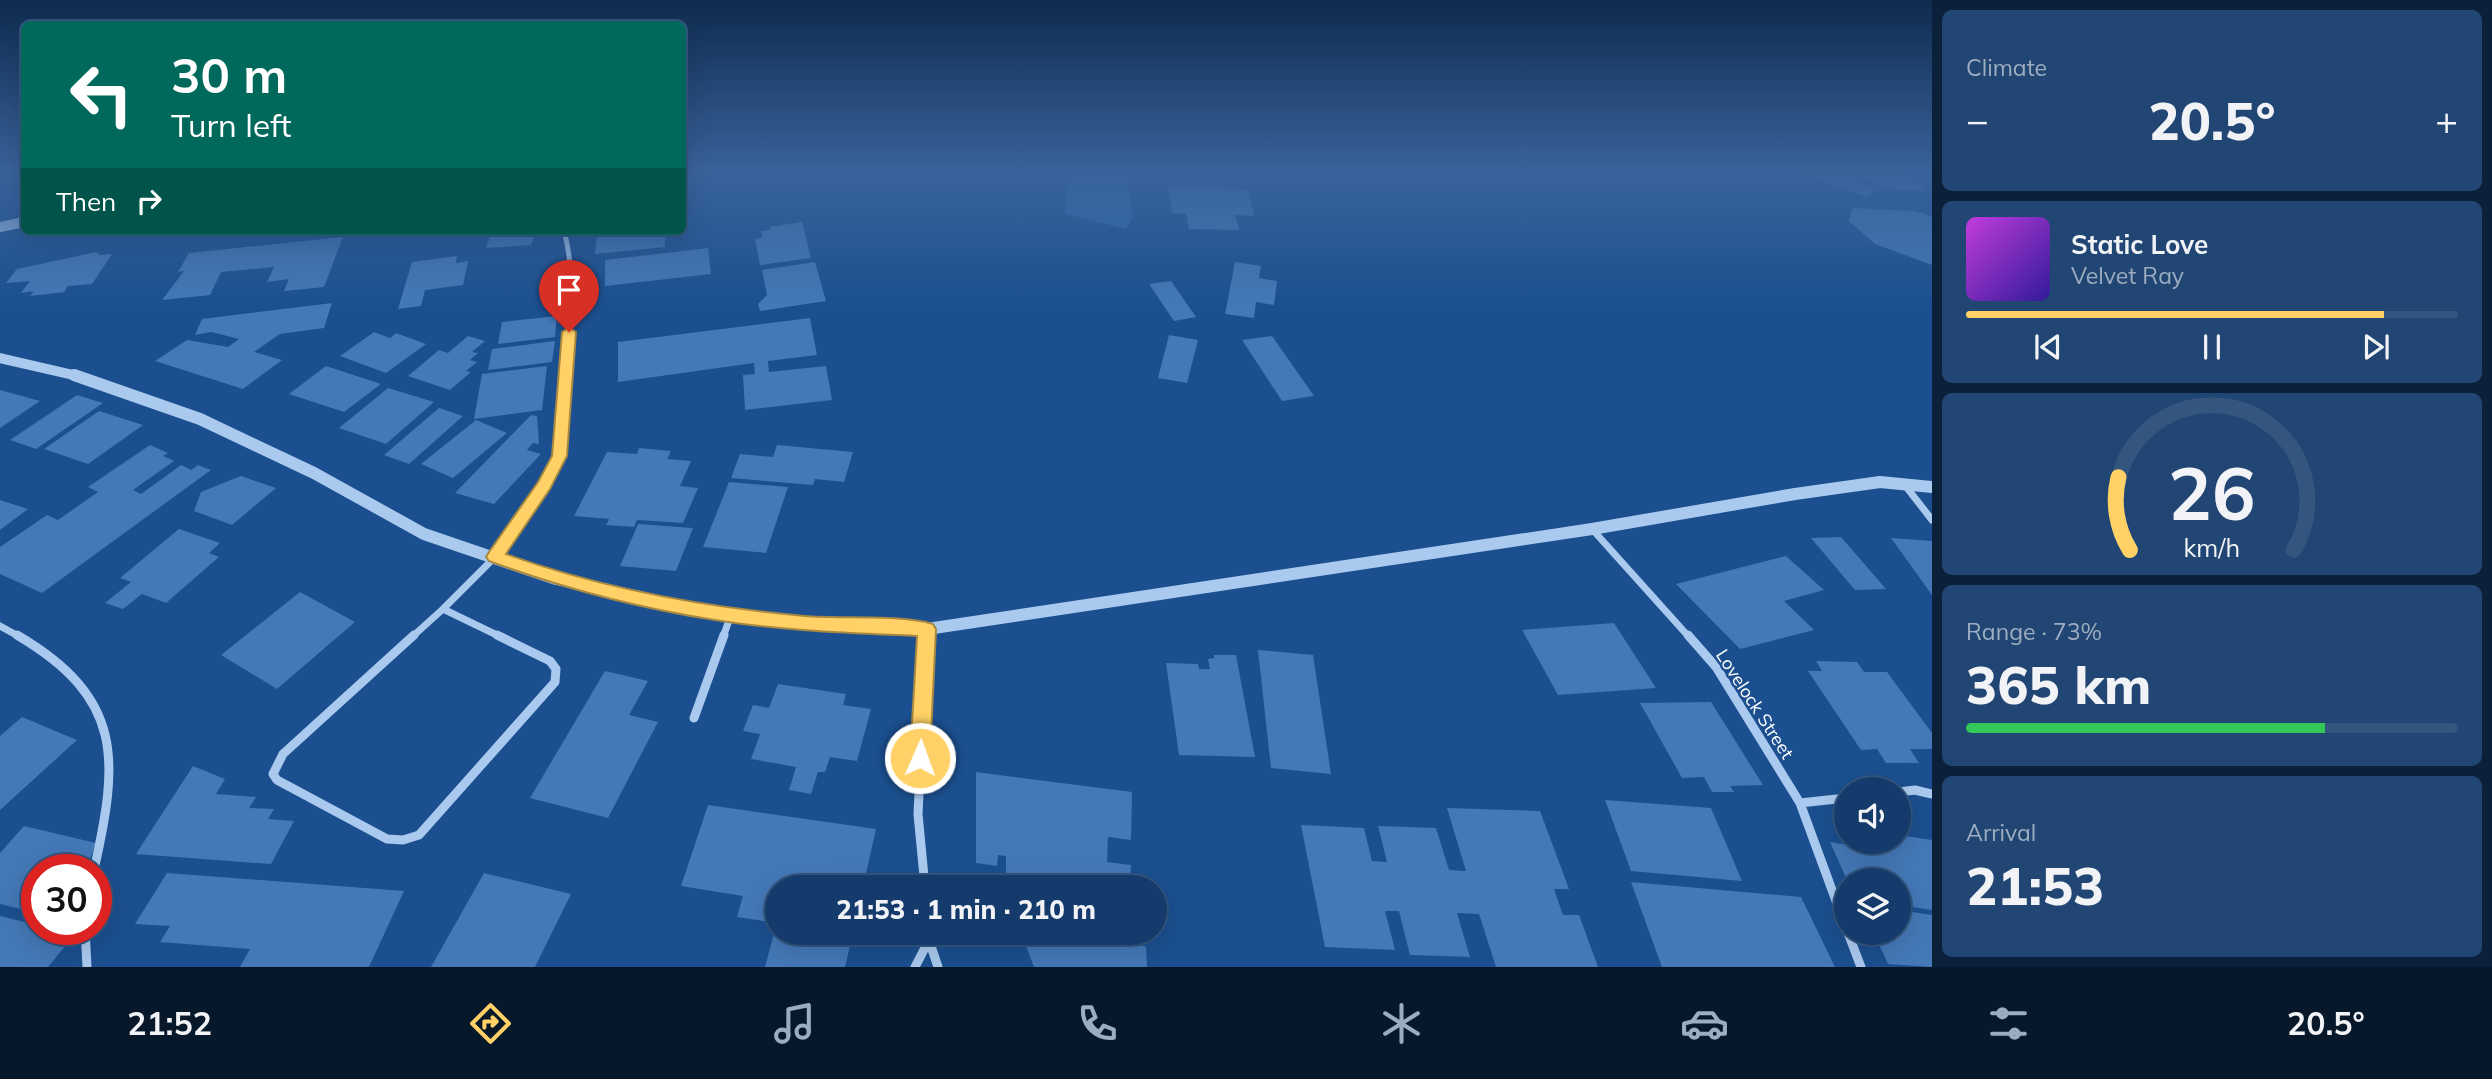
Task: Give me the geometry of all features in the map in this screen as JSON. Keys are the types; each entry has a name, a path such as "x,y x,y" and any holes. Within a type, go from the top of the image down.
{"street":[{"path":"0,227 21,223"},
{"path":"443,609 550,661 555,665 557,674 555,682 428,827 419,835 403,840 387,839 277,780 273,774 283,754 443,609 495,557 544,485 560,456 570,309 569,248 565,235"},
{"path":"0,358 89,379 200,419 314,473 424,534 556,579 641,599 731,615 807,623 927,629 1592,528 1795,494 1880,482 1932,486"},
{"path":"1904,483 1932,520"},
{"name":"Lovelock Street","path":"1592,528 1716,667 1800,803 1834,895"},
{"path":"694,718 731,615"},
{"path":"0,626 42,648 93,699 106,732 104,828 98,854"},
{"path":"924,875 918,814 927,629"},
{"path":"1911,790 1932,794"},
{"path":"1800,803 1834,799"},
{"path":"86,945 87,967"},
{"path":"915,967 925,945"},
{"path":"931,945 938,967"},
{"name":"Lovelock Street","path":"1853,945 1861,967"}],"shaded area":[{"path":"1078,217 1133,217 1126,229"}],"building":[{"path":"1187,217 1236,217 1239,230 1189,229"},
{"path":"1850,217 1932,217 1932,265 1875,244 1849,221"},
{"path":"802,222 811,258 760,265 755,239 762,238 761,231"},
{"path":"491,235 535,235 531,245 486,248"},
{"path":"597,235 665,235 665,247 595,254"},
{"path":"343,237 324,287 284,291 289,279 267,282 274,267 221,272 210,295 162,300 184,271 178,272 189,253"},
{"path":"708,248 711,274 605,286 605,260"},
{"path":"96,252 100,255 112,254 92,284 68,286 64,292 30,296 34,291 21,293 30,281 6,283 17,269"},
{"path":"457,256 456,263 468,261 463,285 425,290 421,306 398,309 412,262"},
{"path":"815,262 826,301 760,311 758,304 767,295 762,270"},
{"path":"1235,262 1261,266 1259,278 1277,281 1274,305 1256,302 1254,318 1225,314"},
{"path":"1171,281 1196,317 1174,321 1149,284"},
{"path":"332,303 324,328 280,334 254,352 282,360 243,389 155,361 187,340 228,347 239,339 211,332 195,335 202,319"},
{"path":"557,316 555,337 498,344 502,322"},
{"path":"810,318 817,355 768,361 769,372 826,366 832,400 745,410 743,375 755,374 754,363 618,382 618,342"},
{"path":"374,332 390,338 396,333 426,344 386,373 340,356"},
{"path":"1169,335 1198,340 1187,383 1158,378"},
{"path":"468,336 485,341 472,352 478,353 470,360 477,362 466,371 471,372 450,390 408,376 439,350 448,353"},
{"path":"1272,336 1314,396 1282,401 1242,340"},
{"path":"555,341 552,362 488,370 492,349"},
{"path":"326,366 381,384 344,412 289,394"},
{"path":"547,366 542,410 474,419 482,374"},
{"path":"388,388 434,402 386,444 339,428"},
{"path":"0,390 40,401 0,428"},
{"path":"77,395 103,403 36,449 10,440"},
{"path":"439,408 463,416 409,464 384,455"},
{"path":"99,411 143,425 88,464 44,449"},
{"path":"531,415 537,416 539,444 533,443 527,450 541,454 494,504 455,493"},
{"path":"476,420 507,433 453,478 421,464"},
{"path":"150,445 168,453 163,456 174,461 133,490 141,494 181,465 191,470 198,465 211,470 42,593 0,574 0,547 47,515 58,520 98,492 88,487"},
{"path":"777,445 853,452 844,482 815,479 813,485 731,478 740,454 773,457"},
{"path":"639,448 671,451 667,459 691,461 680,486 698,488 683,523 637,520 634,527 606,525 609,519 574,516 607,452 637,454"},
{"path":"241,476 276,488 232,525 194,511 201,492"},
{"path":"729,482 788,487 766,553 703,547"},
{"path":"0,500 28,509 0,530"},
{"path":"638,524 693,528 676,571 620,566"},
{"path":"179,529 220,543 209,553 219,557 166,603 142,594 123,609 105,603 131,582 120,578"},
{"path":"1841,537 1886,589 1855,590 1811,538"},
{"path":"1891,538 1932,541 1932,595"},
{"path":"1786,556 1824,590 1784,601 1814,630 1740,649 1676,584"},
{"path":"300,592 355,622 277,689 221,655"},
{"path":"1614,623 1656,688 1558,695 1522,630"},
{"path":"1258,650 1313,655 1331,774 1271,768"},
{"path":"1214,655 1236,655 1255,757 1179,755 1166,663 1198,664 1199,669 1210,669 1208,659 1214,658"},
{"path":"1816,661 1857,662 1864,672 1887,672 1932,733 1932,749 1910,749 1919,763 1886,763 1877,749 1861,750 1808,671 1822,671"},
{"path":"605,671 648,681 629,715 658,722 608,818 530,798"},
{"path":"778,684 846,694 843,705 871,709 857,761 830,757 825,772 818,772 811,794 789,790 796,767 751,759 760,734 743,731 753,705 769,708"},
{"path":"1711,702 1763,785 1730,786 1734,792 1712,792 1704,777 1682,778 1640,703"},
{"path":"22,717 77,740 0,810 0,736"},
{"path":"193,766 225,779 216,794 256,797 249,808 274,809 268,819 294,821 271,864 136,854"},
{"path":"976,772 1132,792 1131,840 1108,837 1107,862 1131,865 1131,875 1006,873 1006,856 998,855 997,866 976,863"},
{"path":"1605,800 1711,808 1742,881 1631,871"},
{"path":"708,805 876,829 866,875 765,875 765,921 737,917 743,896 681,886"},
{"path":"1447,808 1540,811 1569,889 1554,889 1563,915 1579,915 1598,967 1496,967 1479,914 1457,913 1470,957 1410,955 1399,911 1385,911 1395,950 1325,947 1301,825 1364,828 1372,861 1387,862 1378,826 1436,828 1449,870 1466,871"},
{"path":"24,826 96,843 92,854 21,854 21,909 0,904 0,853"},
{"path":"1911,837 1932,840 1932,910 1911,907 1911,868 1842,868 1835,854 1911,854"},
{"path":"167,873 404,891 369,967 240,967 250,949 160,942 170,926 135,924"},
{"path":"484,873 571,894 535,967 431,967"},
{"path":"1631,882 1801,897 1835,967 1662,967"},
{"path":"1911,912 1932,915 1932,967 1888,964 1879,945 1911,945"},
{"path":"0,916 21,921 21,945 66,945 48,967 0,967"},
{"path":"771,945 850,945 845,967 765,967"},
{"path":"1026,945 1146,947 1147,967 1034,967"}],"route":[{"path":"569,332 560,456 554,470 495,557 556,579 715,613 807,623 927,629 920,758"}]}
